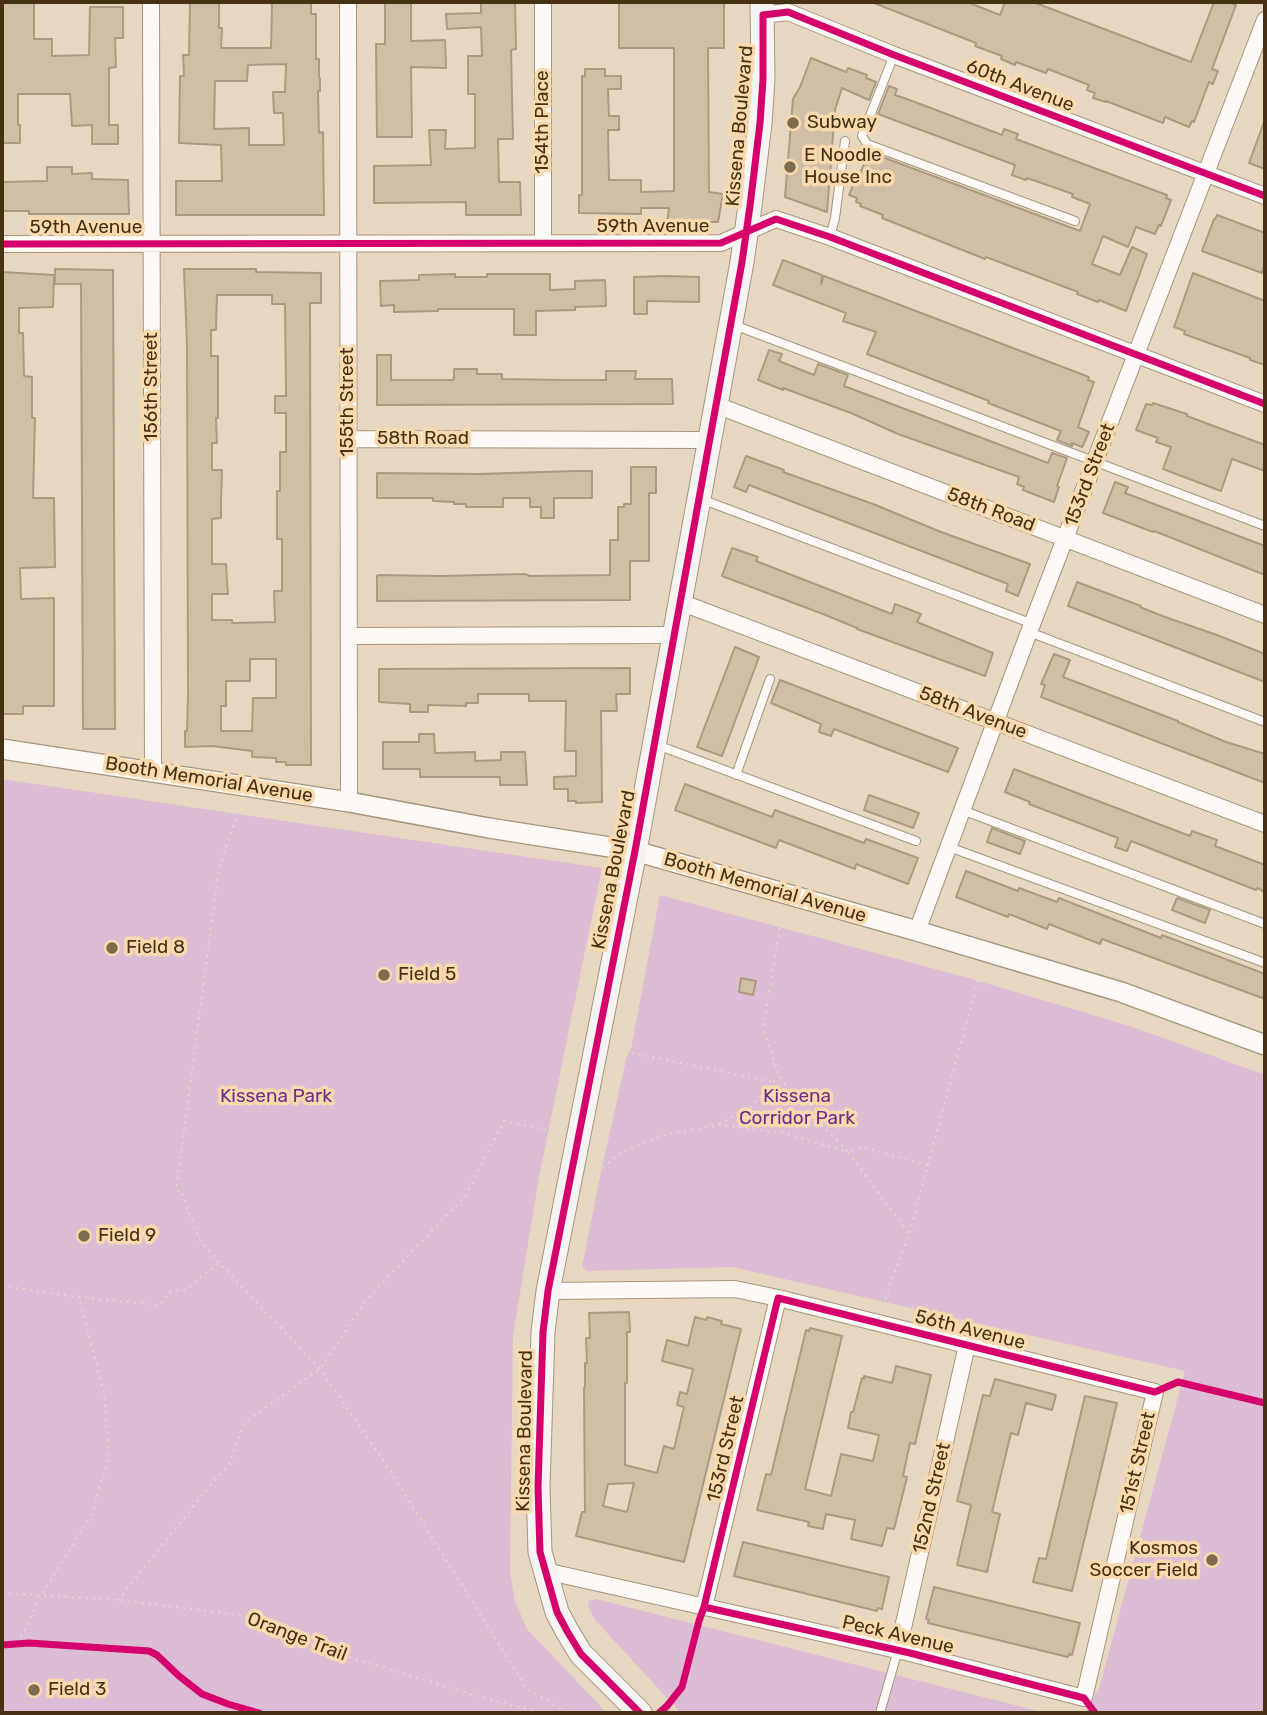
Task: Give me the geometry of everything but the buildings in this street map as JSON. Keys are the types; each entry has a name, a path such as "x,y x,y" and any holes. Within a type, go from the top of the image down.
{"main road":[{"name":"Kissena Boulevard","path":"640,1713 581,1654 556,1612 540,1552 538,1488 542,1332 635,851 732,324 751,206 760,123 763,8"}],"street":[{"name":"156th Street","path":"151,2 153,772"},
{"name":"155th Street","path":"348,2 349,802"},
{"name":"154th Place","path":"543,2 543,243"},
{"name":"60th Avenue","path":"763,8 788,12 1265,196"},
{"name":"153rd Street","path":"917,931 1265,20"},
{"name":"59th Avenue","path":"2,244 721,243 776,219 830,237 1265,404"},
{"name":"58th Road","path":"716,405 1265,614"},
{"name":"58th Road","path":"348,439 709,440"},
{"name":"58th Avenue","path":"680,602 1265,824"},
{"path":"349,636 674,635"},
{"name":"Booth Memorial Avenue","path":"2,749 349,802 635,851 1121,992 1265,1045"},
{"name":"56th Avenue","path":"548,1291 735,1289 1155,1392"},
{"name":"153rd Street","path":"704,1607 778,1298"},
{"name":"152nd Street","path":"898,1650 967,1345"},
{"name":"151st Street","path":"1083,1698 1155,1392"},
{"name":"Peck Avenue","path":"545,1571 898,1650 1083,1698"}],"lane":[{"path":"894,55 862,136 866,144 1075,221"},
{"path":"830,237 845,141"},
{"path":"732,324 1265,526"},
{"path":"699,498 1265,722"},
{"path":"736,775 770,678"},
{"path":"654,744 916,841"},
{"path":"962,810 1265,924"},
{"path":"948,847 1265,963"},
{"path":"880,1713 898,1650"}],"path":[{"path":"238,812 219,868 176,1189 181,1191 199,1239 320,1369 391,1472 527,1689 569,1713"},
{"path":"781,921 763,1028 779,1076 795,1097 848,1152 909,1234"},
{"path":"883,1305 909,1234 979,977"},
{"path":"618,1050 774,1082"},
{"path":"718,1125 751,1107 779,1076"},
{"path":"118,1600 229,1464 245,1422 320,1369 367,1299 466,1195 505,1121 554,1131"},
{"path":"598,1173 619,1153 660,1136 718,1125 784,1133 848,1152 862,1147 928,1165"},
{"path":"2,1286 159,1305 172,1291 186,1290 220,1264"},
{"path":"14,1644 92,1514 108,1456 104,1392 79,1297"},
{"path":"14,1644 29,1643"}],"green space":[{"name":"Kissena Park","path":"2,779 602,868 539,1177 513,1336 510,1572 515,1601 527,1629 607,1713 2,1713"},
{"name":"Kissena Corridor Park","path":"660,895 972,979 1133,1027 1265,1075 1265,1713 1084,1713 1099,1689 1185,1371 732,1267 587,1271 582,1267 627,1056 631,1049"},
{"path":"596,1599 1046,1713 681,1713 595,1620 588,1606 589,1601"}],"cycle path":[{"path":"640,1713 581,1654 557,1612 540,1552 538,1487 543,1332 548,1291 635,851 742,262 760,123 763,15 788,12 1265,196"},
{"path":"2,244 721,243 776,219 830,237 1265,404"},
{"path":"659,1713 682,1687 704,1607 778,1298 1155,1392 1178,1382 1265,1403"},
{"path":"704,1607 910,1653 1084,1698 1095,1713"},
{"path":"2,1645 29,1643 149,1651 202,1694 259,1713"}],"place":[{"name":"Subway","path":"793,123"},
{"name":"E Noodle House Inc","path":"790,167"},
{"name":"Field 8","path":"112,948"},
{"name":"Field 5","path":"384,975"},
{"name":"Field 9","path":"84,1236"},
{"name":"Kosmos Soccer Field","path":"1212,1560"},
{"name":"Field 3","path":"34,1690"}]}
